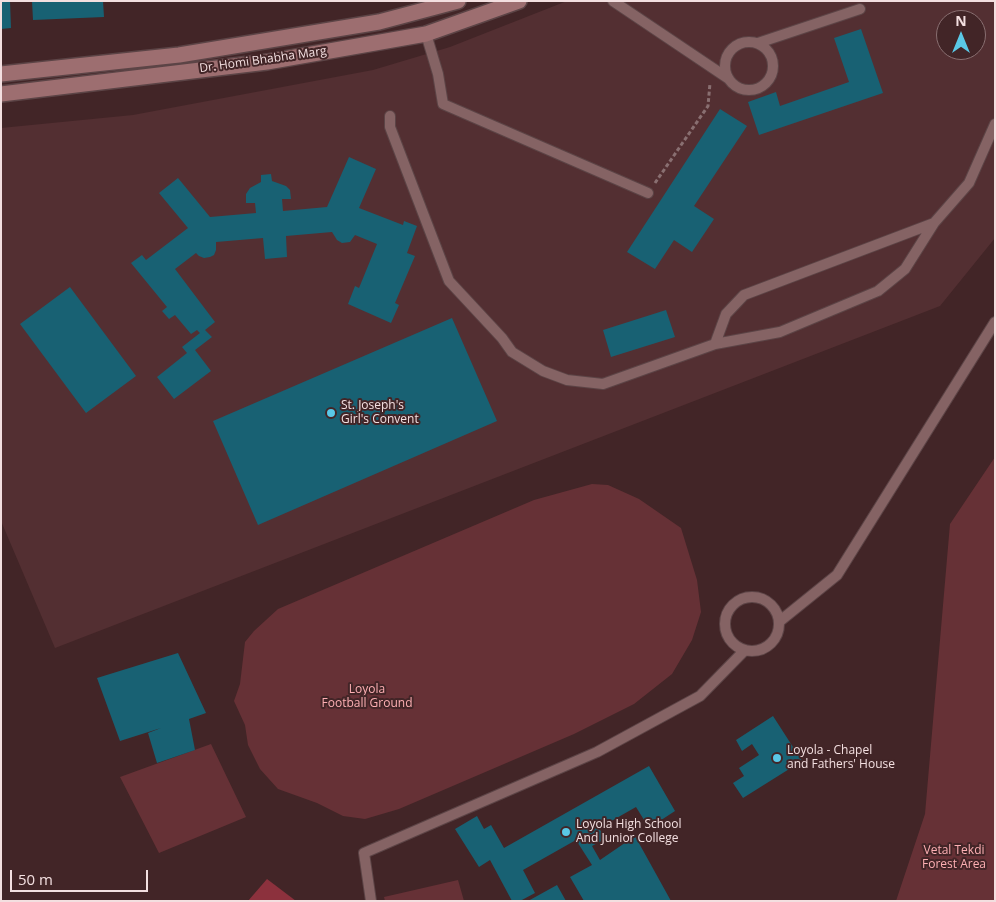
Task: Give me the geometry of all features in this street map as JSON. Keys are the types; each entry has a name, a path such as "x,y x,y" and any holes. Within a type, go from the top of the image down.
{"main road":[{"name":"Dr. Homi Bhabha Marg","path":"1,74 198,52 380,22 458,1"},
{"name":"Dr. Homi Bhabha Marg","path":"1,94 267,62 426,34 519,1"}],"lane":[{"path":"613,1 742,89 750,90 765,84 773,70 770,54 758,43"},
{"path":"729,79 726,72 726,57 736,45 743,42 758,43 860,9"},
{"path":"426,34 438,74 443,104 648,193"},
{"path":"390,116 390,127 449,281 502,338 512,352 543,370 567,380 603,384 715,344 780,332 878,291 905,269 934,223 969,183 995,124"},
{"path":"715,344 726,314 744,295 934,223"},
{"path":"780,621 837,574 995,322"},
{"path":"756,597 772,605 777,612 780,621 779,630 776,638 762,650 745,650 730,640 725,624 731,607 738,601 756,597"},
{"path":"371,901 364,853 598,752 700,696 745,650"}],"path":[{"path":"648,193 708,106 712,68"}],"shaded area":[{"name":"St. Joseph's Girl's Convent","path":"567,1 995,1 995,238 940,306 55,648 1,521 1,128 133,115 373,70 450,47"},
{"path":"267,879 296,901 248,901"}],"green space":[{"name":"Vetal Tekdi Forest Area","path":"995,457 995,901 896,901 925,814 950,524"},
{"name":"Loyola Football Ground","path":"592,484 608,485 639,499 681,528 697,580 701,612 692,640 672,674 634,704 574,734 399,809 365,819 343,816 317,803 278,789 260,769 248,745 245,725 234,701 240,684 245,642 254,631 278,609 534,500"},
{"path":"211,744 246,817 159,853 120,777"},
{"path":"458,880 464,901 385,901 384,897"}],"building":[{"path":"1,1 10,1 11,28 1,29"},
{"path":"32,1 103,1 104,17 33,20"},
{"path":"861,29 883,93 759,135 748,102 776,92 780,106 849,82 834,38"},
{"path":"720,109 747,126 694,206 714,219 692,252 674,240 655,269 627,252"},
{"path":"349,157 376,169 359,208 403,225 404,221 417,226 407,253 415,256 395,303 399,305 391,323 348,304 355,286 359,288 377,244 355,235 350,242 342,243 337,240 332,232 286,236 287,257 265,259 263,238 216,242 214,255 204,258 196,253 175,269 215,322 205,330 212,337 195,350 211,371 174,399 157,377 187,353 182,347 200,333 197,330 191,334 175,315 169,319 162,311 167,307 131,263 142,255 146,260 188,228 159,193 178,178 210,217 256,213 255,203 246,203 246,194 250,188 261,182 261,175 271,174 272,181 286,186 290,190 291,199 282,199 283,211 327,207"},
{"path":"70,287 136,376 86,413 20,324"},
{"path":"666,310 675,337 611,357 603,330"},
{"path":"452,318 497,421 258,525 213,421"},
{"path":"178,653 206,713 189,719 195,750 157,763 148,733 161,728 120,741 97,678"},
{"name":"Loyola - Chapel and Fathers' House","path":"773,716 802,761 743,798 733,783 744,776 739,768 759,755 752,744 742,751 736,740"},
{"name":"Loyola High School And Junior College","path":"649,766 675,811 649,828 636,807 599,828 605,839 592,846 600,860 635,836 671,901 584,901 570,877 592,865 576,840 523,870 535,893 520,901 512,901 490,860 479,867 455,829 477,816 484,829 491,825 504,848"},
{"path":"557,885 566,901 528,901"}],"place":[{"name":"St. Joseph's Girl's Convent","path":"331,413"},
{"name":"Loyola - Chapel and Fathers' House","path":"777,758"},
{"name":"Loyola High School And Junior College","path":"566,832"}]}
